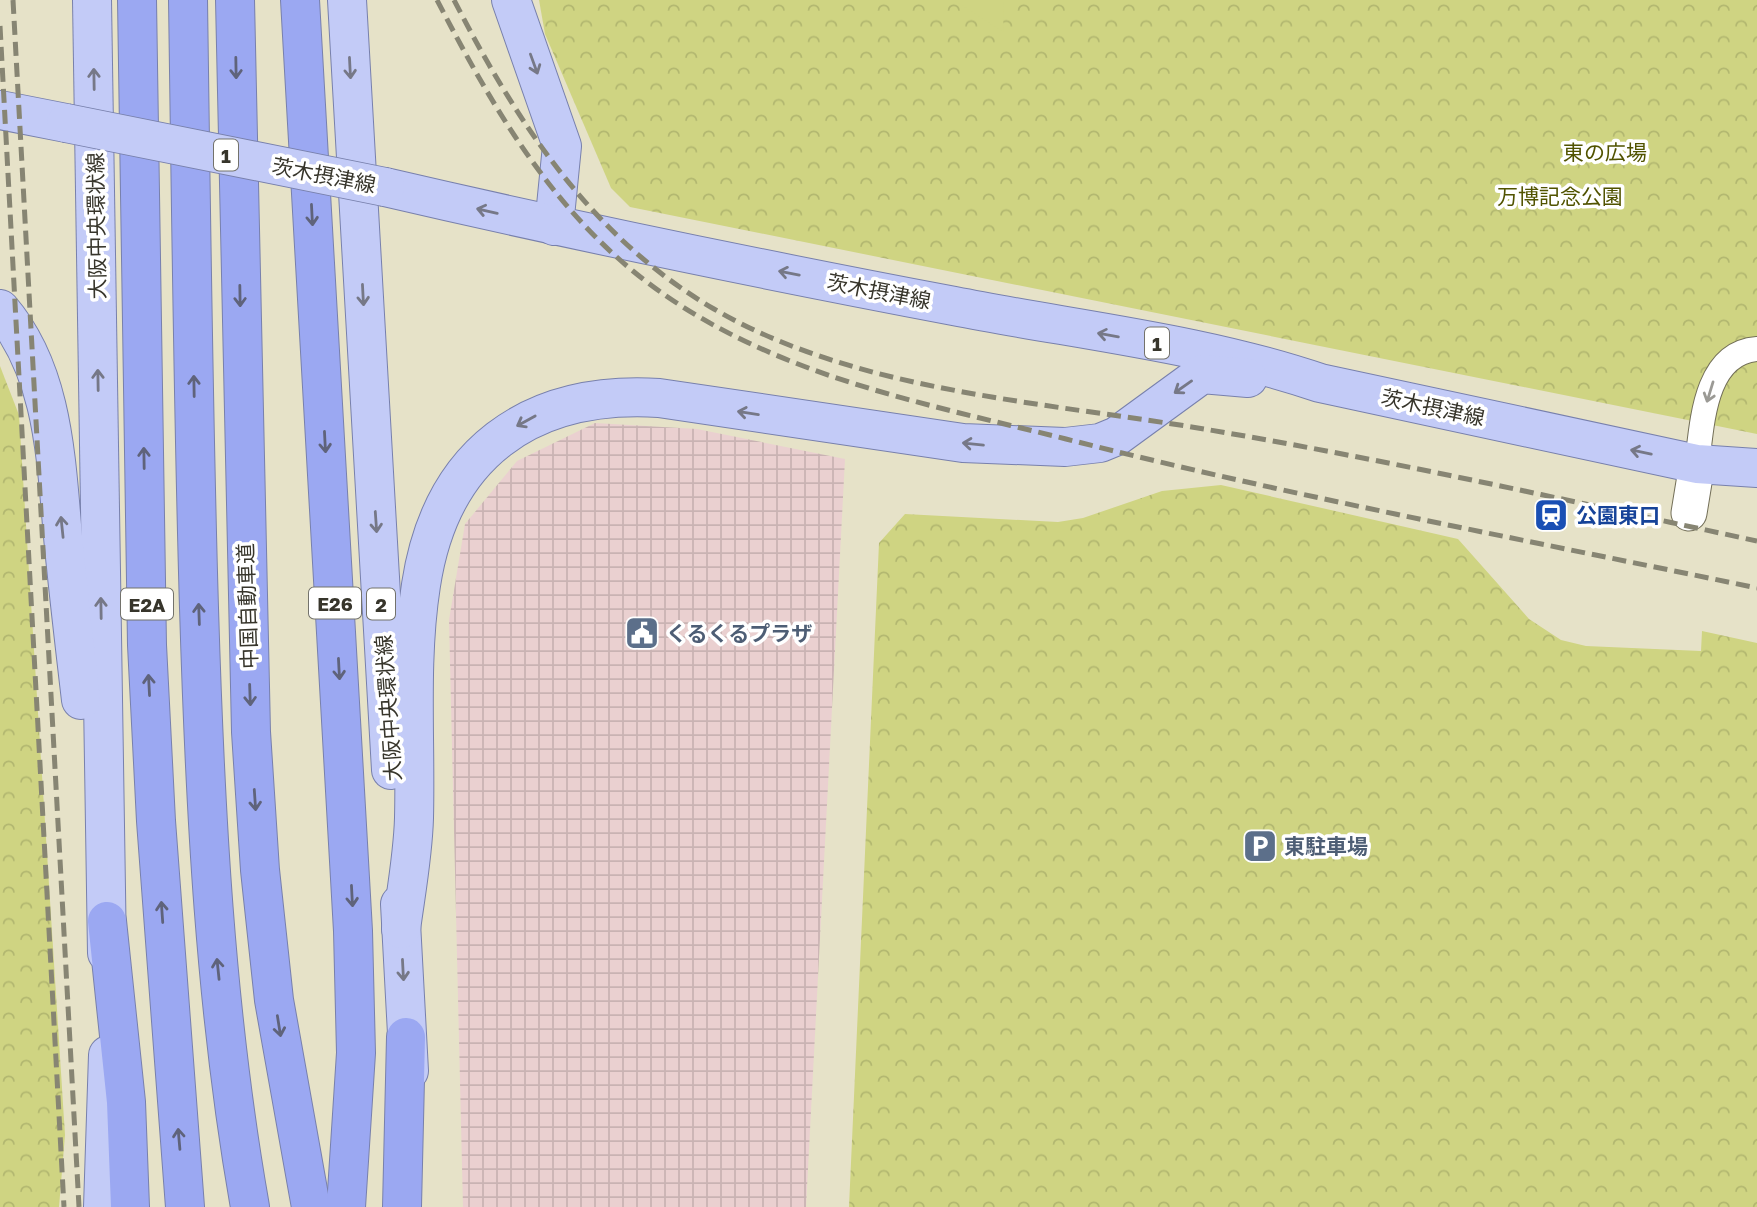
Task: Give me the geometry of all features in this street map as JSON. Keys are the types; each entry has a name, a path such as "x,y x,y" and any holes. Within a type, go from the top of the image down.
{"highway":[{"name":"E2A","path":"137,0 148,645 158,848 185,1207"},
{"name":"E2A","path":"188,0 195,493 202,731 217,965 229,1074 250,1207"},
{"name":"中国自動車道","path":"235,0 251,732 260,870 274,1000 311,1207"},
{"name":"E26","path":"300,0 354,931 356,1053 346,1207"},
{"path":"107,921 126,1102 130,1207"},
{"path":"402,1207 406,1037"}],"main road":[{"name":"大阪中央環状線","path":"92,0 107,921 108,1060 103,1207"},
{"name":"大阪中央環状線","path":"347,0 418,1207"},
{"path":"511,0 558,128 562,146 554,226"},
{"name":"茨木摂津線","path":"0,110 385,187 554,226 954,307 1206,353 1272,367 1320,383 1697,464 1757,468"},
{"path":"0,309 21,341 45,396 54,443 85,728 105,837"},
{"path":"401,929 414,822 416,621 427,559 442,512 459,483 501,436 528,419 587,400 622,396 659,398 963,443 1065,447 1100,443 1117,436 1202,374 1320,383"}],"street":[{"path":"1689,513 1708,398 1716,375 1733,358 1757,349"}],"shaded area":[{"path":"595,423 697,429 845,459 806,1207 463,1207 449,620 465,524 517,461"}],"green space":[{"name":"万博記念公園","path":"539,0 1757,0 1757,434 630,207 611,188 545,34"},
{"path":"954,0 1004,0 1003,32"},
{"path":"0,366 19,415 65,1135 59,1207 0,1207"},
{"name":"東駐車場","path":"1221,485 1458,539 1529,619 1561,640 1586,646 1701,651 1702,631 1757,643 1757,1207 849,1207 879,543 905,514 1058,522 1083,518 1162,491"}],"railway":[{"path":"13,0 79,1207"},
{"path":"437,0 501,115 551,186 579,219 643,279 690,312 740,339 845,381 1152,460 1324,499 1757,588"},
{"path":"454,0 478,46 532,133 562,174 595,212 631,248 670,280 714,309 770,337 829,359 955,391 1279,442 1484,482 1757,541"},
{"path":"0,26 64,1207"}],"place":[{"name":"公園東口","path":"1551,515"},
{"name":"くるくるプラザ","path":"642,633"},
{"name":"東駐車場","path":"1260,846"}],"park label":[{"name":"東の広場","path":"1605,152"}]}
